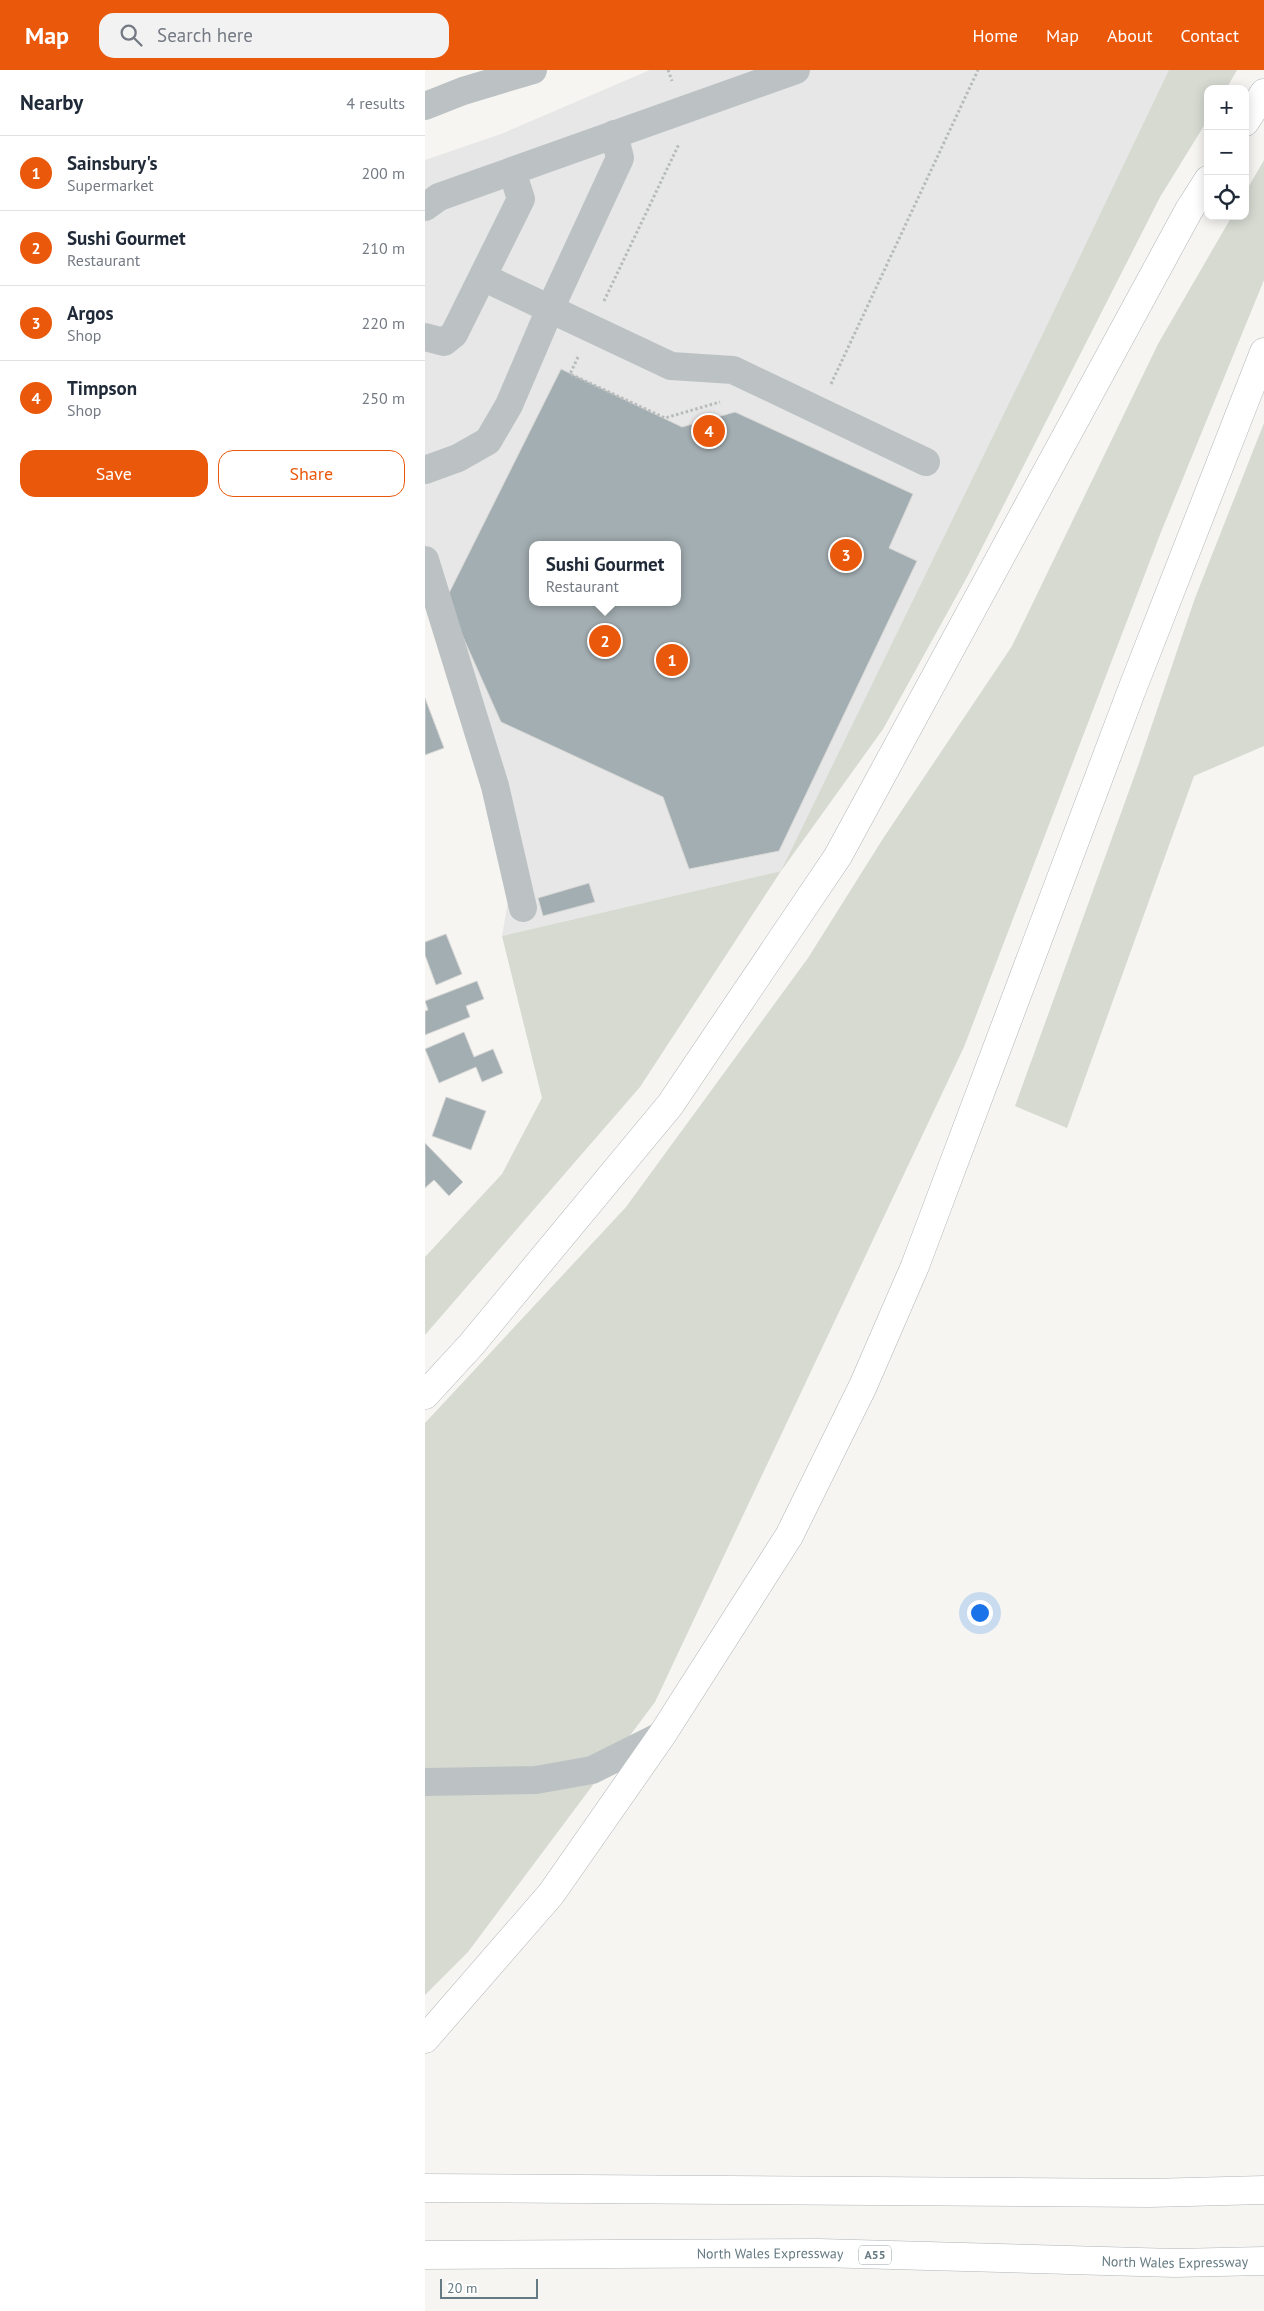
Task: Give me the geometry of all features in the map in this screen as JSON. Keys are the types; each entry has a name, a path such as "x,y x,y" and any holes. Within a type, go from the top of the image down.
{"highway":[{"path":"1249,116 1264,92"},
{"path":"425,1395 471,1345 669,1105 839,856 1179,227 1204,186"},
{"path":"425,2039 551,1894 662,1735 789,1536 863,1386 915,1266 1131,692 1264,352"},
{"path":"425,2188 1150,2193 1264,2190"},
{"name":"North Wales Expressway","path":"425,2255 819,2253 1175,2263 1264,2261"}],"street":[{"path":"425,106 463,91 533,70"},
{"path":"425,208 439,197 796,70"},
{"path":"425,470 458,458 488,441 509,405 620,158 613,134"},
{"path":"425,338 444,342 454,334 521,199 512,171"},
{"path":"483,276 671,366 733,370 926,462"},
{"path":"425,560 495,786 523,908"},
{"path":"425,1782 536,1780 592,1770 662,1735"}],"path":[{"path":"668,70 683,111 684,134 570,374 665,418 721,401"},
{"path":"818,411 978,70"}],"shaded area":[{"path":"650,70 1237,70 1228,85 1204,85 1204,126 1160,197 967,577 883,729 781,871 502,936 511,884 425,572 425,160 501,134"},
{"path":"1169,70 1237,70 1228,85 1204,85 1204,126 1160,197 967,577 883,729 781,871 1040,340"},
{"path":"1264,160 1264,280 1161,532 964,1047 655,1702 468,1952 425,1995 425,1423 626,1207 808,958 884,837 1012,646 1158,344 1230,220 1249,220 1249,186"},
{"path":"1264,423 1264,746 1194,776 1067,1128 1015,1106 1138,766 1195,598"},
{"path":"781,871 640,1087 425,1335 425,1257 502,1174 542,1098 502,936"}],"building":[{"path":"561,369 682,427 735,412 913,494 889,548 917,561 779,851 689,869 663,797 501,722 446,599"},
{"path":"425,698 444,748 425,755"},
{"path":"589,883 595,902 543,916 538,898"},
{"path":"446,934 462,974 436,985 425,955 425,942"},
{"path":"477,981 484,999 466,1006 470,1017 425,1035 425,1011 428,1010 425,1001"},
{"path":"464,1032 474,1057 493,1049 503,1073 482,1082 476,1067 439,1083 425,1049"},
{"path":"446,1097 486,1111 471,1150 432,1136"},
{"path":"425,1143 463,1182 449,1196 434,1180 425,1188"}],"place":[{"name":"Timpson","path":"709,431"},
{"name":"Argos","path":"846,555"},
{"name":"Sushi Gourmet","path":"605,641"},
{"name":"Sainsbury's","path":"672,660"}]}
